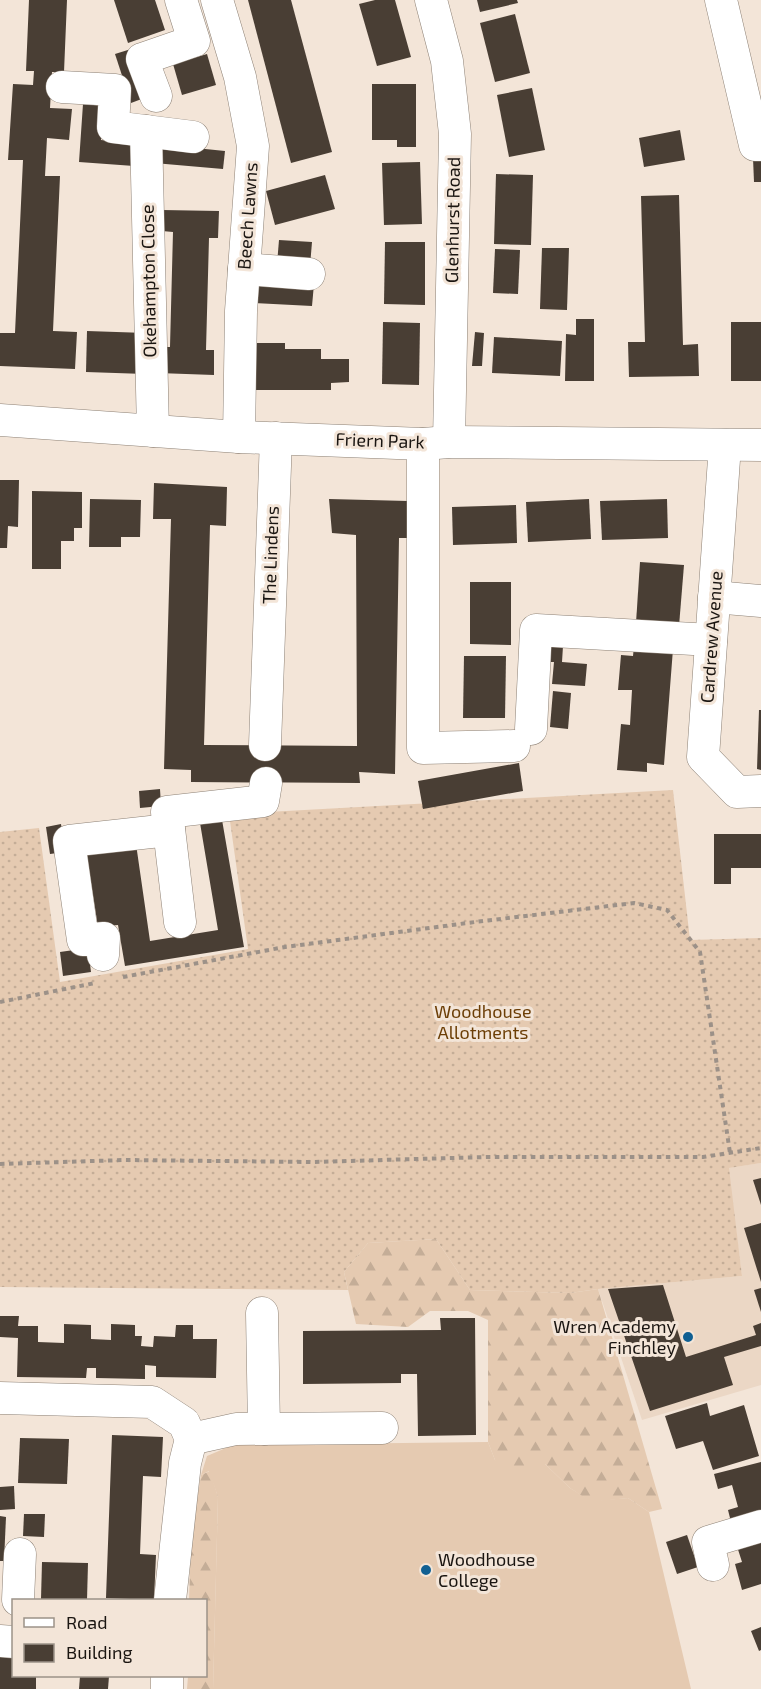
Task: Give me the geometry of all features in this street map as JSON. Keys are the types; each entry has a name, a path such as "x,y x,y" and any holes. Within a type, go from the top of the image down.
{"street":[{"path":"156,96 142,59 194,41 182,0"},
{"name":"Beech Lawns","path":"217,0 240,77 253,146 241,310 239,436"},
{"name":"Glenhurst Road","path":"431,0 447,61 455,134 436,443 423,748 522,737 536,630 711,640"},
{"path":"721,0 754,145 761,145"},
{"path":"62,87 115,90 113,127 193,137"},
{"name":"Okehampton Close","path":"146,131 153,431"},
{"path":"244,269 309,274"},
{"name":"Friern Park","path":"0,420 276,438 436,443 761,445"},
{"name":"The Lindens","path":"265,746 276,438"},
{"name":"Cardrew Avenue","path":"725,445 703,757 737,792 761,790"},
{"path":"714,597 761,601"},
{"path":"180,922 167,812 263,801 266,783"},
{"path":"108,971 104,938 83,940 69,841 169,830"},
{"path":"262,1313 264,1429"},
{"path":"0,1398 152,1402 188,1431 382,1428"},
{"path":"170,1599 188,1431"},
{"path":"713,1565 708,1542 761,1526"},
{"path":"18,1599 20,1554"}],"path":[{"path":"0,1002 108,971 634,903 667,910 700,952 730,1153"},
{"path":"0,1164 125,1160 312,1162 488,1157 704,1157 761,1148"}],"shaded area":[{"name":"Wren Academy Finchley","path":"761,1163 761,1385 642,1420 598,1289 742,1276 728,1168"}],"green space":[{"name":"Woodhouse Allotments","path":"673,790 690,940 761,938 761,1163 729,1168 742,1276 570,1293 470,1290 436,1239 368,1243 344,1272 348,1290 0,1287 0,832 39,828 60,982 248,949 229,814"},
{"path":"436,1239 470,1290 570,1293 598,1289 662,1509 649,1512 628,1498 591,1502 570,1488 545,1464 512,1472 495,1460 488,1442 488,1320 468,1311 430,1311 408,1327 356,1324 344,1272 368,1243"},
{"name":"Woodhouse College","path":"488,1442 495,1460 545,1464 570,1488 591,1501 628,1498 649,1512 691,1689 213,1689 218,1497 209,1471 201,1475 207,1456 233,1445"},
{"path":"210,1471 218,1497 213,1689 187,1689 188,1677 207,1677 207,1599 189,1599 191,1538 201,1475"}],"building":[{"path":"29,0 67,0 64,72 52,72 50,108 72,109 69,140 47,138 45,176 60,176 53,331 77,332 75,369 0,366 0,333 15,333 23,160 8,160 13,84 33,85 34,71 26,71"},
{"path":"114,0 155,0 165,30 128,43"},
{"path":"248,0 291,0 332,152 291,163"},
{"path":"375,0 395,0 411,57 377,66 359,4"},
{"path":"477,0 517,0 518,3 480,12"},
{"path":"515,14 530,73 495,82 480,23"},
{"path":"131,49 147,97 131,103 115,54"},
{"path":"207,54 216,85 182,95 173,64"},
{"path":"372,84 416,84 416,147 397,147 397,140 372,140"},
{"path":"532,88 545,150 509,157 497,95"},
{"path":"83,104 104,106 101,140 136,144 134,166 79,162"},
{"path":"680,130 685,160 644,167 639,138"},
{"path":"156,144 225,151 223,169 154,163"},
{"path":"761,157 761,182 754,182 753,158"},
{"path":"420,162 422,224 384,225 382,163"},
{"path":"496,174 533,175 531,245 494,244"},
{"path":"325,175 335,209 275,225 266,191"},
{"path":"679,195 683,345 698,344 699,376 629,377 628,342 645,342 641,196"},
{"path":"162,210 219,211 218,238 209,238 206,350 214,350 214,375 158,373 159,347 170,347 173,232 162,231"},
{"path":"279,240 312,242 310,266 277,264"},
{"path":"385,242 425,242 425,305 384,304"},
{"path":"542,248 569,248 567,310 540,309"},
{"path":"495,249 520,250 518,294 493,293"},
{"path":"254,281 314,284 312,306 253,303"},
{"path":"576,319 594,319 594,381 565,381 566,334 576,335"},
{"path":"383,322 420,323 419,385 382,384"},
{"path":"731,322 761,322 761,381 731,381"},
{"path":"87,331 146,333 145,374 86,372"},
{"path":"475,332 484,333 482,366 472,366"},
{"path":"494,337 562,341 560,376 492,373"},
{"path":"251,343 285,343 285,349 321,349 321,359 349,359 349,382 331,383 331,390 251,390"},
{"path":"0,480 19,480 18,527 8,526 7,548 0,548"},
{"path":"154,483 227,487 226,526 210,525 204,745 357,746 356,535 332,533 329,499 408,501 408,538 399,538 395,774 359,772 360,783 191,782 191,770 164,769 171,519 153,519"},
{"path":"32,491 82,492 82,528 74,528 74,541 61,541 61,569 32,569"},
{"path":"90,499 141,500 140,537 121,537 121,547 89,547"},
{"path":"589,499 591,539 528,542 526,502"},
{"path":"667,499 668,538 602,540 600,501"},
{"path":"516,505 517,543 453,545 452,507"},
{"path":"640,562 684,565 679,626 636,623"},
{"path":"470,582 511,582 511,645 470,644"},
{"path":"544,644 563,646 562,662 587,664 585,686 552,684 554,662 543,662"},
{"path":"634,646 673,649 664,765 647,763 647,772 617,770 621,724 630,725 632,690 618,690 621,655 633,656"},
{"path":"464,656 506,656 505,718 463,718"},
{"path":"553,691 571,693 568,729 550,727"},
{"path":"759,710 761,710 761,770 757,769"},
{"path":"519,763 523,791 423,809 418,781"},
{"path":"160,789 161,806 140,808 139,791"},
{"path":"221,814 244,947 125,966 118,925 98,927 86,851 136,844 150,941 218,930 199,817"},
{"path":"61,824 65,852 50,854 46,827"},
{"path":"714,834 761,834 761,868 731,868 731,884 714,884"},
{"path":"88,948 91,972 63,976 60,952"},
{"path":"761,1178 761,1205 753,1180"},
{"path":"761,1223 761,1282 744,1228"},
{"path":"663,1285 686,1357 756,1335 753,1326 761,1323 761,1346 724,1357 733,1385 650,1411 608,1289"},
{"path":"761,1288 761,1312 754,1290"},
{"path":"0,1316 19,1316 18,1326 38,1326 38,1342 64,1343 64,1324 91,1325 91,1339 111,1340 111,1324 135,1325 135,1336 142,1336 141,1346 153,1347 154,1336 175,1337 176,1325 193,1325 193,1339 217,1339 216,1378 156,1377 156,1366 145,1365 145,1379 96,1378 96,1368 87,1368 86,1378 17,1377 18,1338 0,1337"},
{"path":"440,1318 475,1318 476,1435 418,1436 417,1374 401,1374 401,1383 303,1384 303,1331 441,1330"},
{"path":"707,1403 710,1416 744,1405 759,1456 713,1470 703,1441 676,1449 665,1416"},
{"path":"112,1435 163,1437 161,1477 143,1476 140,1554 156,1555 154,1599 106,1598"},
{"path":"20,1438 69,1439 67,1484 18,1483"},
{"path":"761,1462 761,1523 733,1530 728,1510 738,1507 732,1485 718,1489 714,1474"},
{"path":"14,1486 15,1509 0,1510 0,1487"},
{"path":"24,1514 45,1514 44,1537 23,1536"},
{"path":"0,1516 6,1517 4,1561 0,1561"},
{"path":"761,1530 761,1584 742,1590 735,1564 742,1562 734,1537"},
{"path":"687,1535 698,1567 677,1574 666,1542"},
{"path":"42,1562 88,1563 87,1599 41,1599"},
{"path":"761,1627 761,1650 759,1651 751,1631"},
{"path":"0,1654 12,1654 12,1677 36,1677 36,1689 0,1689"},
{"path":"80,1677 109,1677 108,1689 79,1689"}],"place":[{"name":"Wren Academy Finchley","path":"688,1337"},
{"name":"Woodhouse College","path":"426,1570"}]}
